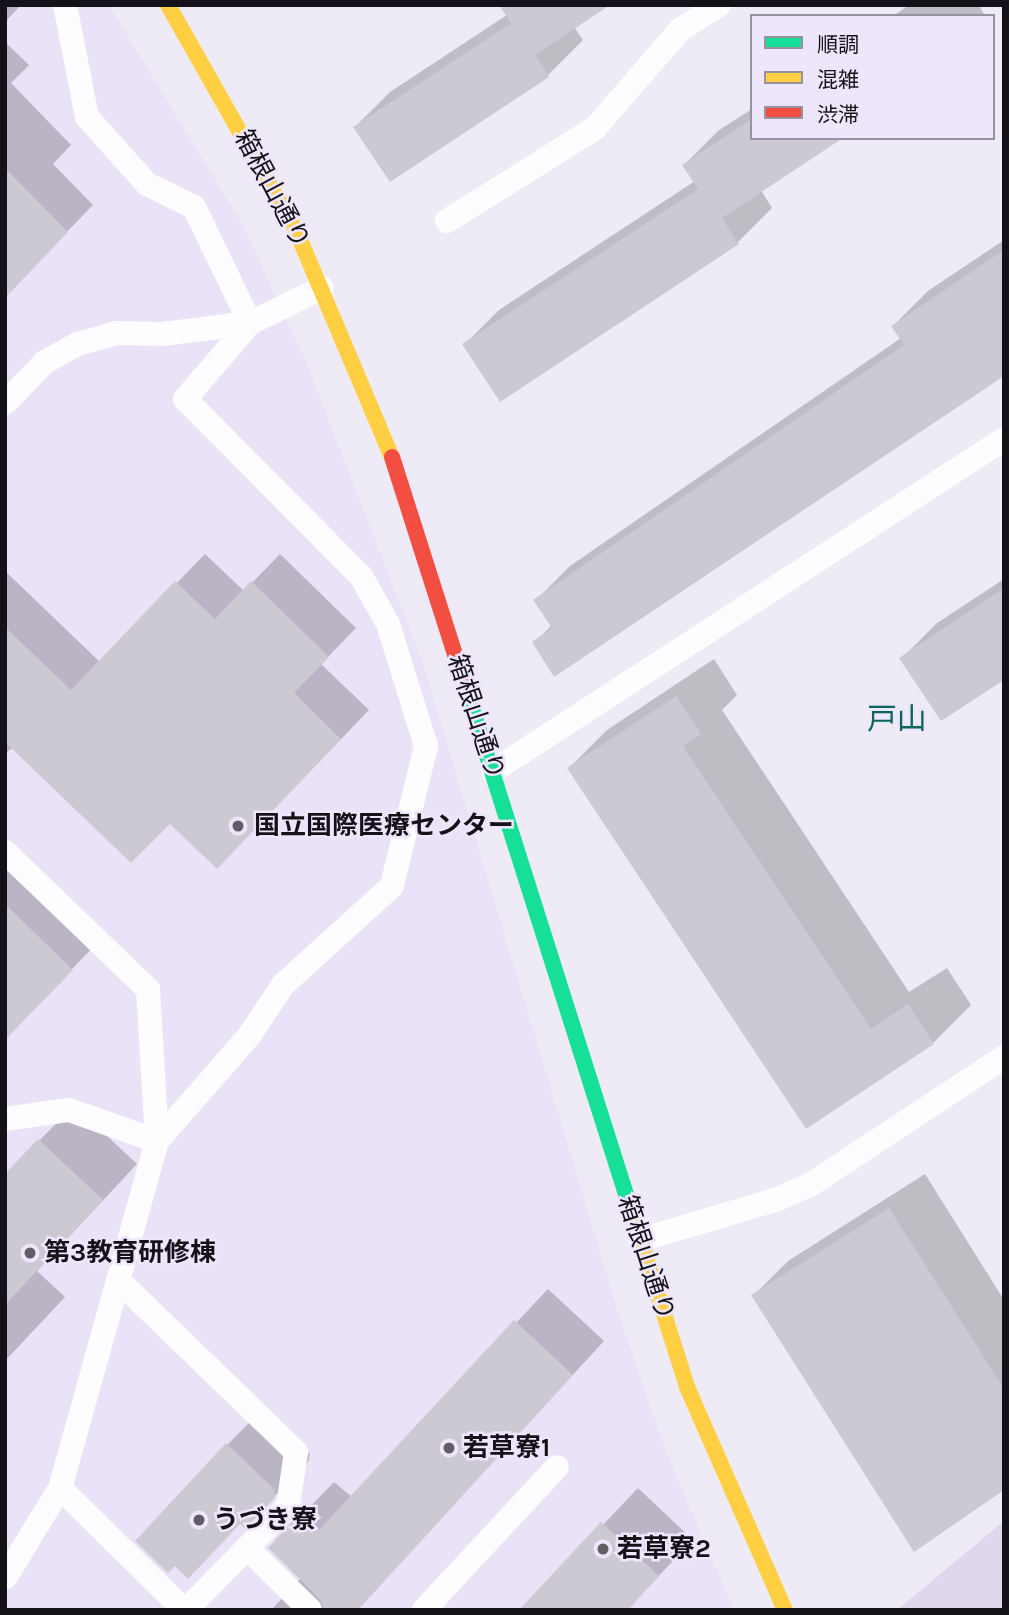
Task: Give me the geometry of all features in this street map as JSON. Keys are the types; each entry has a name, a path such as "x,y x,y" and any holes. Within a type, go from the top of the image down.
{"street":[{"name":"箱根山通り","path":"168,5 247,138 322,288 385,436 687,1387 785,1610"}],"lane":[{"path":"65,5 87,117 147,184 194,207 250,323"},
{"path":"447,222 595,128 680,30 719,5"},
{"path":"5,403 45,362 78,344 116,333 163,334 250,323 322,288"},
{"path":"157,1141 249,1036 283,985 392,886 426,746 388,624 361,576 185,399 250,323"},
{"path":"493,771 1004,439"},
{"path":"5,852 148,989 157,1141 60,1488 5,1578"},
{"path":"640,1240 778,1199 810,1185 1004,1057"},
{"path":"5,1119 69,1110 157,1141"},
{"path":"60,1488 185,1610 289,1506 296,1452 118,1280"},
{"path":"424,1610 557,1468"},
{"path":"247,1548 310,1610"}],"shaded area":[{"name":"国立国際医療センター","path":"5,5 109,5 243,225 305,359 424,666 619,1315 666,1451 734,1610 5,1610"},
{"path":"1004,1521 1004,1610 897,1610"}],"building":[{"path":"499,5 610,5 535,55 549,77 390,182 353,127 511,23"},
{"path":"750,120 750,140 840,140 722,218 739,244 500,402 462,344 698,189 682,165"},
{"path":"5,168 68,232 5,298"},
{"path":"1004,250 1004,376 554,677 532,642 552,628 533,600 904,345 891,326"},
{"path":"175,581 215,619 251,581 329,657 294,693 341,739 217,869 170,824 131,863 5,742 5,627 71,690"},
{"path":"1004,588 1004,680 941,721 899,658"},
{"path":"676,696 701,734 683,746 871,1029 908,1004 934,1044 806,1129 567,768"},
{"path":"5,904 73,970 5,1040"},
{"name":"第3教育研修棟","path":"38,1139 103,1200 5,1305 5,1174"},
{"path":"889,1208 1004,1389 1004,1490 914,1552 751,1295"},
{"name":"若草寮1","path":"514,1320 573,1375 358,1610 324,1610 320,1599 268,1548 300,1513 319,1530"},
{"name":"うづき寮","path":"226,1443 275,1490 274,1499 245,1529 240,1524 188,1579 175,1566 168,1573 135,1541"},
{"name":"若草寮2","path":"601,1522 659,1576 628,1610 519,1610"}],"traffic: fast":[{"path":"462,677 631,1210"}],"traffic: slow":[{"path":"168,5 298,235 392,457"},
{"path":"631,1210 687,1387 785,1610"}],"traffic: jam":[{"path":"392,457 462,677"}],"place":[{"name":"国立国際医療センター","path":"238,826"},
{"name":"第3教育研修棟","path":"30,1253"},
{"name":"若草寮1","path":"449,1448"},
{"name":"うづき寮","path":"199,1520"},
{"name":"若草寮2","path":"603,1549"}],"district":[{"name":"戸山","path":"897,719"}]}
